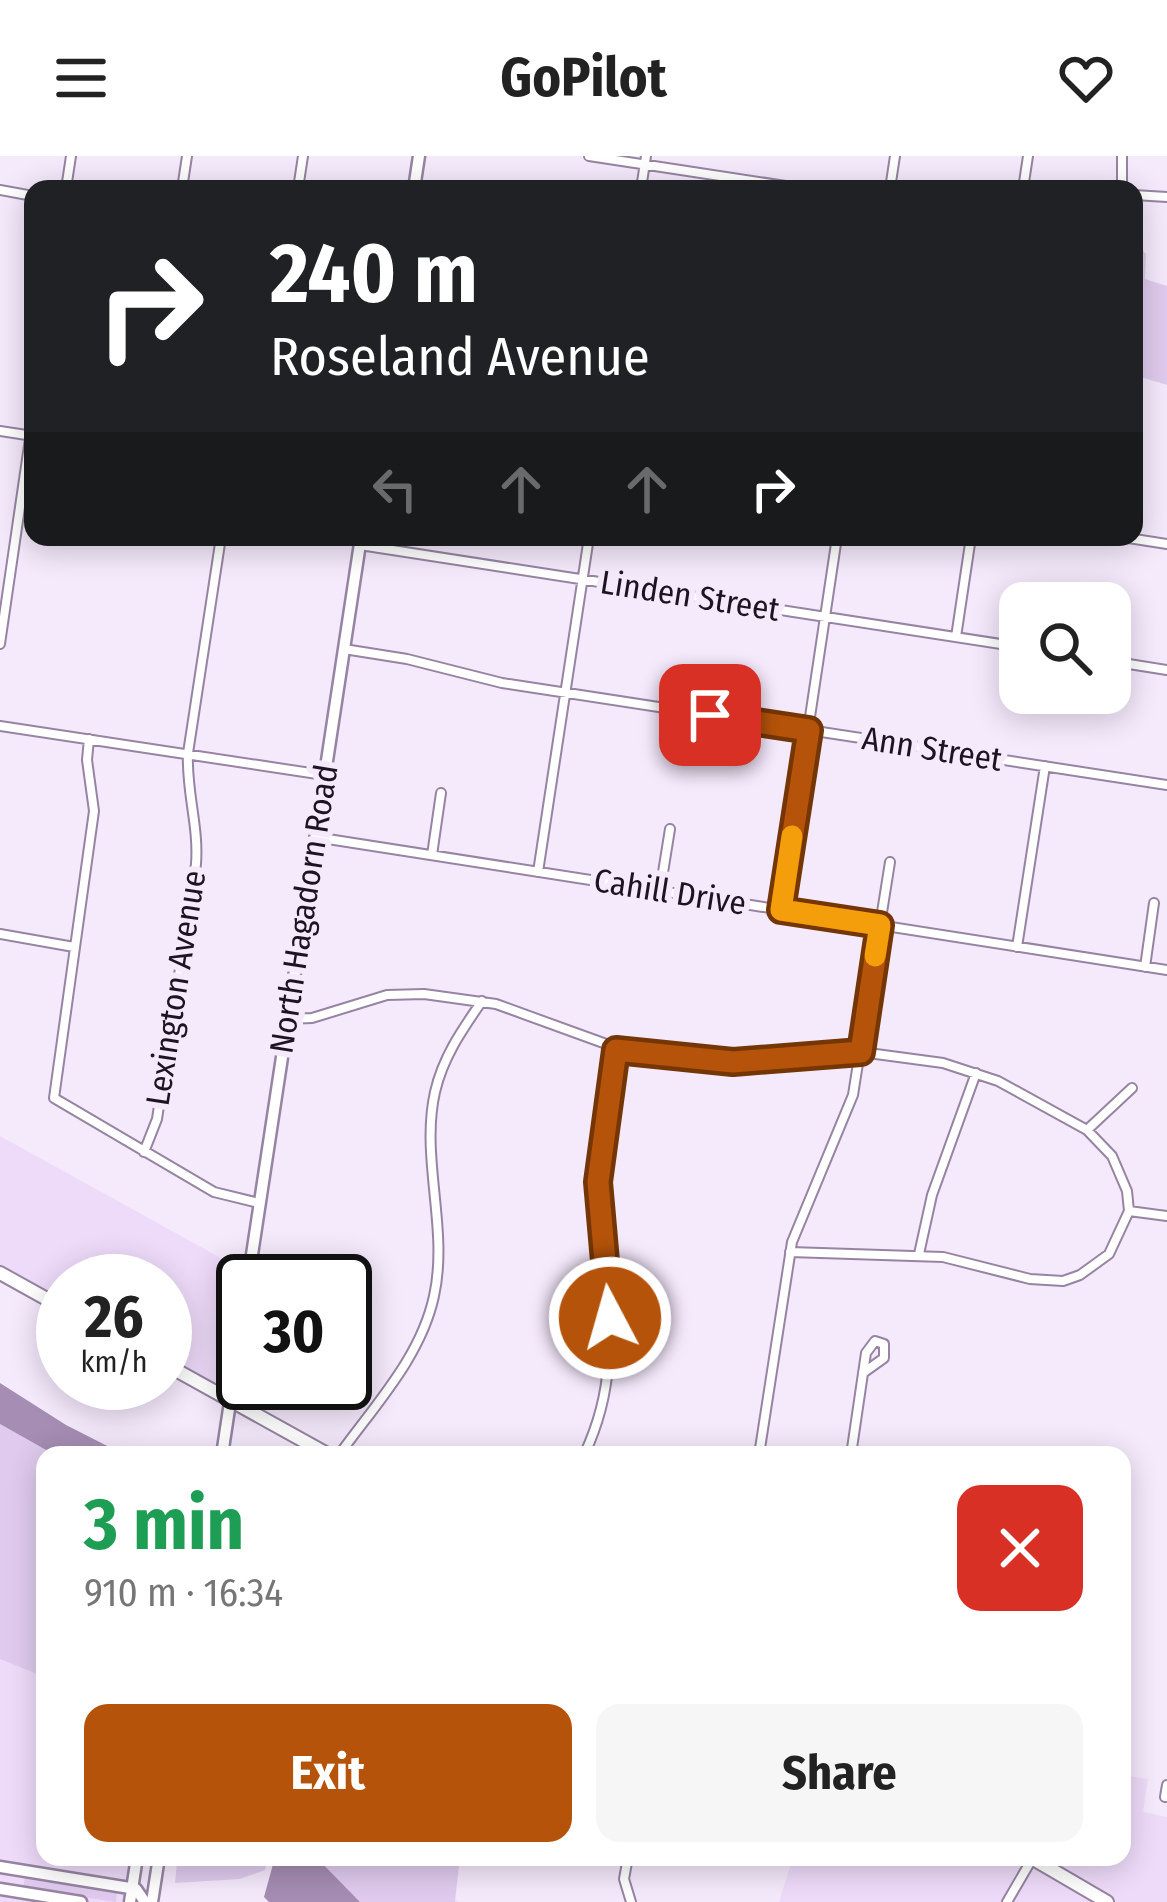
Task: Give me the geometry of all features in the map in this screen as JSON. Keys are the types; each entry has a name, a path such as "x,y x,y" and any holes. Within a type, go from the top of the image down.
{"main road":[{"path":"0,1273 36,1293"},
{"path":"249,1410 313,1446"},
{"path":"1045,1866 1107,1902"}],"street":[{"path":"589,156 645,160 756,180"},
{"path":"0,644 24,488"},
{"name":"Lexington Avenue","path":"144,1152 157,1119 196,864 188,753 220,546"},
{"name":"North Hagadorn Road","path":"252,1254 359,546"},
{"name":"Linden Street","path":"389,546 999,644"},
{"path":"538,872 588,546"},
{"path":"781,910 837,546"},
{"path":"956,637 970,546"},
{"name":"Ann Street","path":"344,649 566,693 1167,785"},
{"path":"1131,664 1167,670"},
{"path":"0,726 324,775"},
{"path":"89,739 94,811 54,1098 214,1192 259,1203"},
{"path":"1017,946 1045,766"},
{"path":"432,855 441,793"},
{"path":"660,891 670,829"},
{"name":"Cahill Drive","path":"315,837 1167,970"},
{"path":"760,1446 790,1252 804,1205 846,1117 861,1052 890,862"},
{"path":"1145,967 1154,903"},
{"path":"0,934 74,947"},
{"path":"287,1019 312,1018 387,995 424,994 523,1012 616,1050 733,1062 861,1052 902,1055 976,1073 1026,1094 1087,1130 1122,1173 1129,1211 1109,1254 1063,1281 1030,1280 962,1260 919,1254 790,1252"},
{"path":"346,1446 403,1367 430,1312 440,1247 434,1097 449,1052 482,1001"},
{"path":"587,1446 604,1399 610,1346 598,1182 616,1050"},
{"path":"919,1254 932,1196 976,1073"},
{"path":"1087,1130 1132,1088"},
{"path":"1129,1211 1167,1216"},
{"path":"851,1446 863,1373"},
{"path":"223,1446 229,1410"},
{"path":"1165,1797 1167,1784"},
{"path":"149,1902 158,1866"},
{"path":"627,1866 631,1902"},
{"path":"1007,1902 1027,1866"},
{"path":"1,1871 131,1895 142,1893 149,1902"},
{"path":"0,1889 81,1902"}],"shaded area":[{"path":"1143,251 1145,279 1167,286 1167,385 1143,378"},
{"path":"0,1136 216,1255 216,1391 192,1377 192,1254 36,1254 36,1291 0,1271"},
{"path":"0,1383 36,1410 107,1446 39,1446 0,1424"},
{"path":"0,1424 39,1446 36,1866 131,1866 125,1902 0,1902"},
{"path":"0,1424 39,1446 36,1673 0,1659"},
{"path":"1131,1776 1148,1779 1143,1812 1167,1817 1167,1902 779,1902 790,1866 1131,1866"},
{"path":"177,1866 266,1866 240,1879 175,1883"},
{"path":"273,1866 325,1866 360,1902 269,1902 264,1897"},
{"path":"325,1866 459,1866 455,1901 459,1902 360,1902"},
{"path":"25,1876 117,1890 116,1902 23,1888"}],"slow traffic":[{"path":"792,836 781,910 880,925 875,956"}],"route":[{"path":"610,1318 598,1182 616,1050 733,1062 861,1052 880,925 781,910 809,730 710,715"}]}
